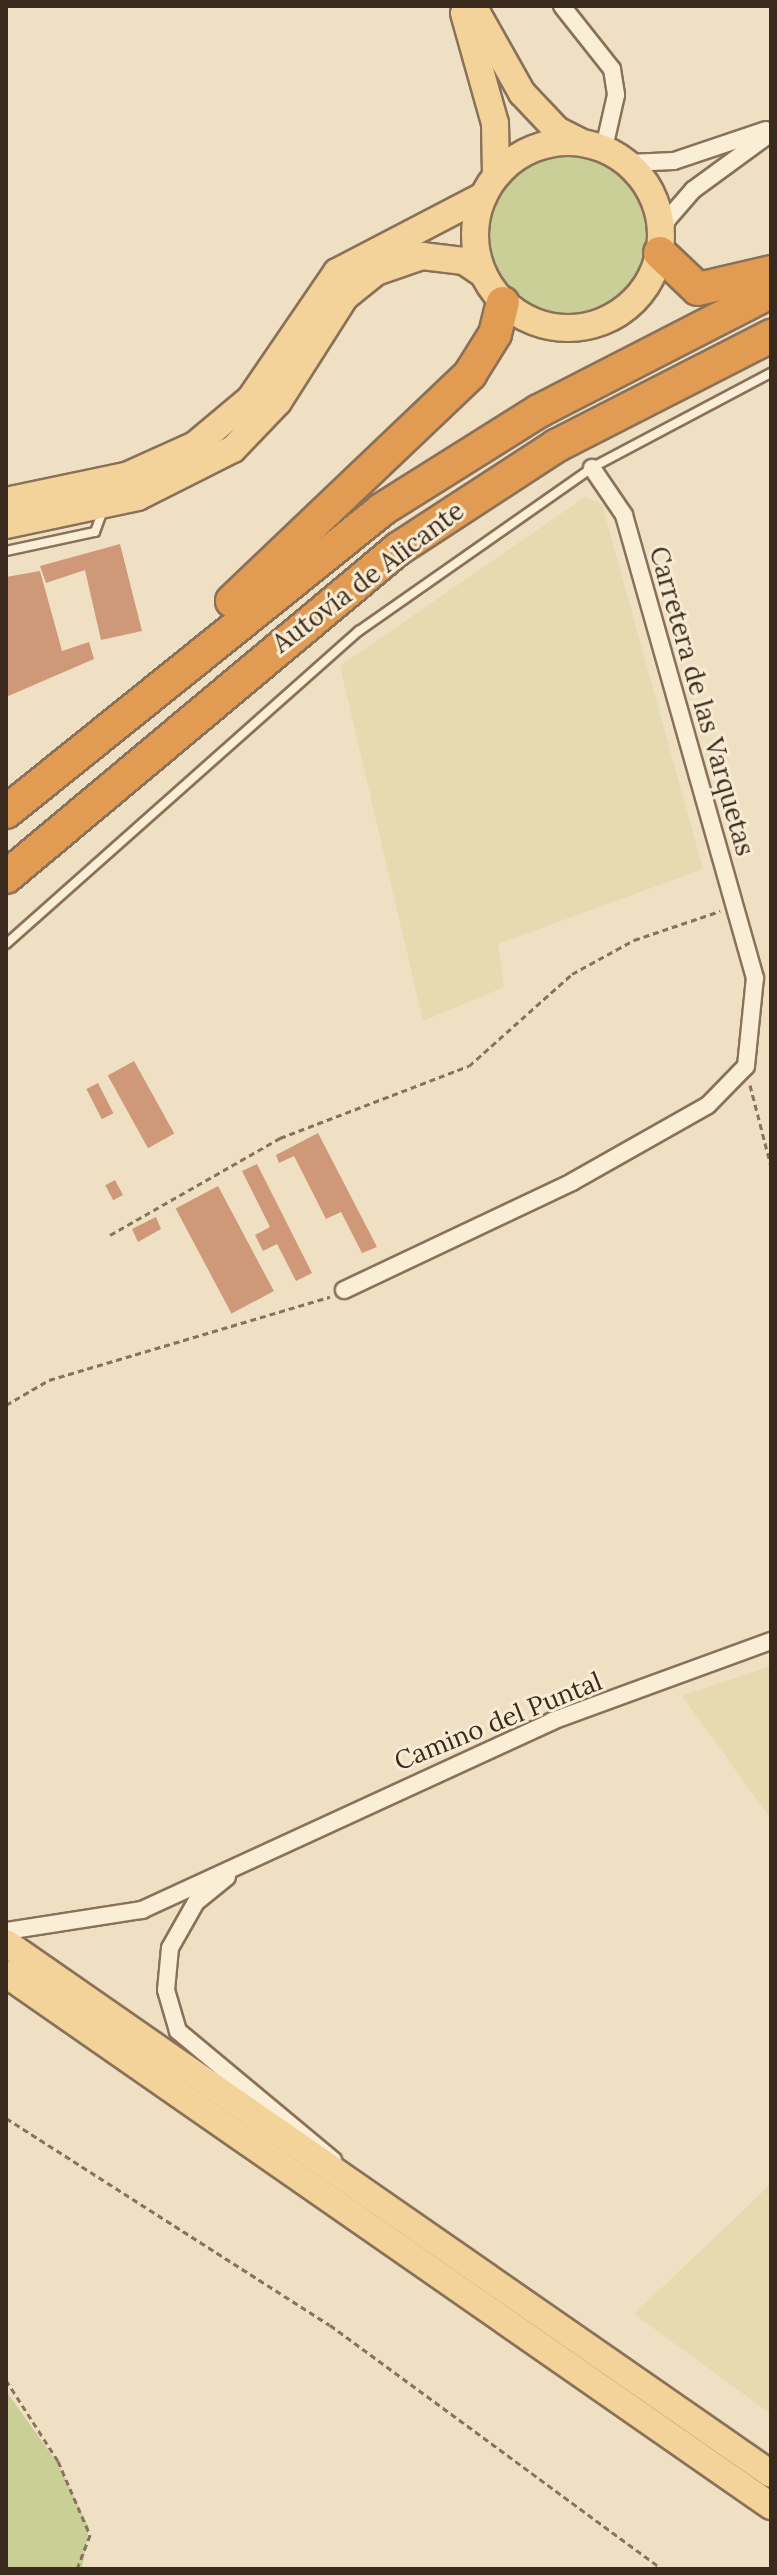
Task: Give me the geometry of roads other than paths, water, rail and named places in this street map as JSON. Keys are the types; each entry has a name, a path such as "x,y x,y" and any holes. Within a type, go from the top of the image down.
{"highway":[{"path":"661,247 698,289 771,272"},
{"name":"Autovía de Alicante","path":"6,812 151,690 460,458 653,349 771,292"},
{"path":"151,690 180,646 470,374 495,334 503,303"},
{"name":"Autovía de Alicante","path":"6,877 398,549 556,446 771,336"}],"main road":[{"path":"462,6 493,112 489,186 474,235 483,274"},
{"path":"6,525 105,505 167,486 233,449 278,402 345,297 376,272 422,256 464,261 483,274 503,303 541,325 585,327 634,301 661,247 657,206 628,163 557,130 522,93 473,6"},
{"path":"6,501 126,476 195,445 250,399 337,272 489,186 542,144 592,145"},
{"path":"6,1943 771,2474"},
{"path":"6,1974 771,2506"}],"street":[{"path":"562,6 612,69 616,95 592,145"},
{"path":"628,163 674,161 771,131"},
{"path":"661,247 667,220 693,190 771,131"},
{"name":"Carretera de las Varquetas","path":"344,1290 572,1182 708,1105 746,1066 755,978 624,515 592,468"},
{"name":"Camino del Puntal","path":"6,1931 123,1917 251,1862 552,1721 771,1641"},
{"name":"Camino del Puntal","path":"251,1862 196,1902 180,1925 166,1970 170,2011 178,2031 220,2072 319,2144 355,2185"}],"lane":[{"path":"6,944 359,631 592,468 771,373"},
{"path":"6,551 95,532 105,505"}]}
